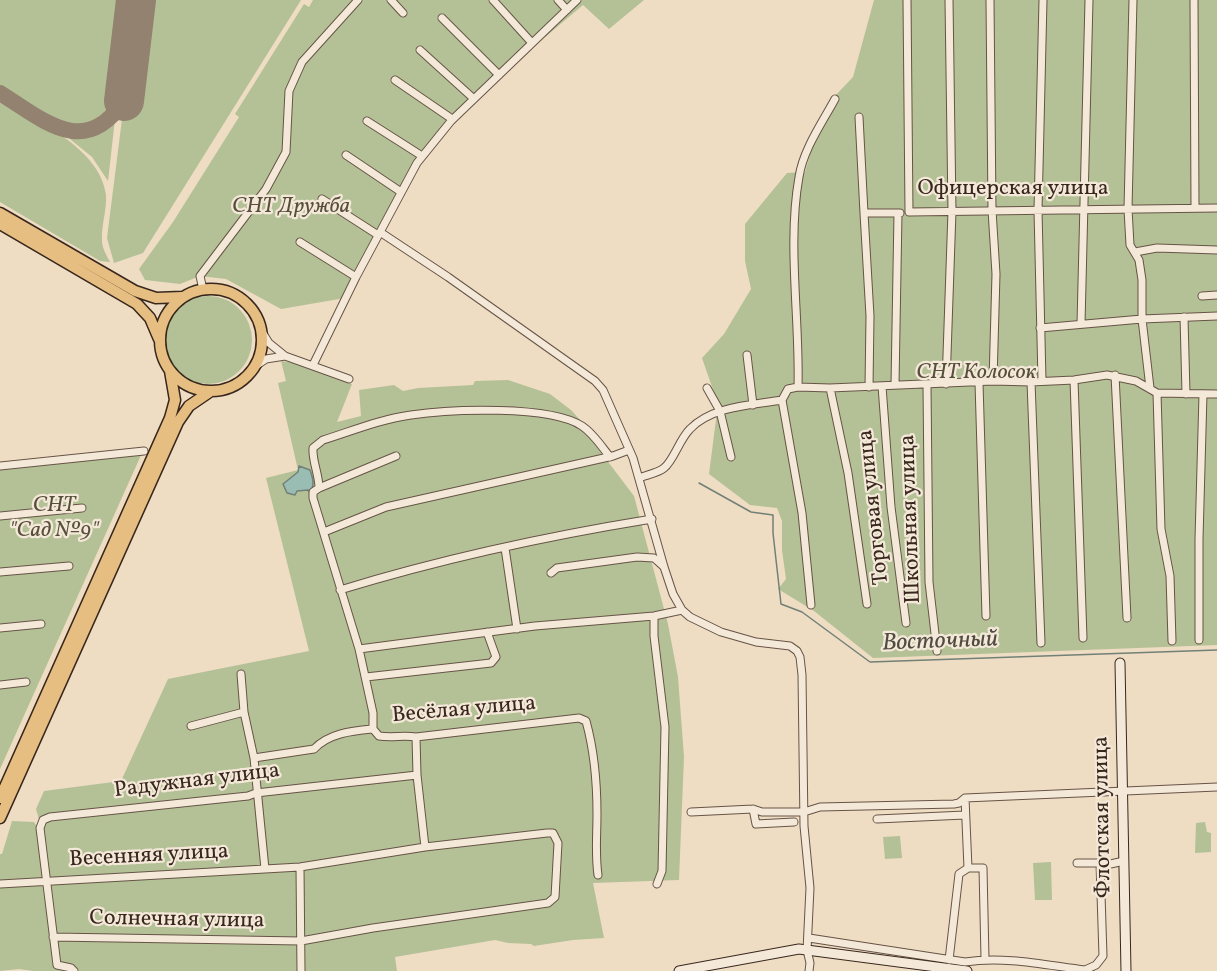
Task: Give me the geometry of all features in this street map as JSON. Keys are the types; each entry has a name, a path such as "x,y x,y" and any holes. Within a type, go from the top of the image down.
{"main road":[{"path":"0,213 144,295 156,298 185,296 204,290 223,291 240,298 253,312 261,330 261,349 254,367 246,377 224,389 211,391 189,387 170,371 161,354 159,341 150,318 137,304 0,224"},
{"path":"159,341 165,316 185,296"},
{"path":"0,798 170,418 175,400 170,371"},
{"path":"0,818 178,422 192,404 211,391"}],"street":[{"path":"204,290 200,276 266,189 286,152 289,91 302,62 358,0"},
{"path":"392,0 403,13"},
{"path":"493,0 532,43"},
{"path":"558,0 567,10"},
{"path":"313,364 379,233 422,156 452,119 577,0"},
{"name":"Офицерская улица","path":"907,0 909,212 1217,208"},
{"path":"946,384 952,211 949,0"},
{"path":"990,0 992,210 996,274 993,381"},
{"path":"1042,381 1038,210 1043,0"},
{"path":"1081,324 1089,0"},
{"path":"1133,0 1128,209 1131,245 1139,260 1142,280 1142,319 1150,388"},
{"path":"1194,0 1195,208"},
{"path":"442,18 499,75"},
{"path":"420,50 474,99"},
{"path":"395,80 452,119"},
{"path":"798,387 799,353 794,228 799,177 803,162 835,99"},
{"path":"859,117 870,316 869,387"},
{"path":"367,121 422,156"},
{"path":"346,155 401,192"},
{"path":"322,199 448,277 595,381 603,390 629,450 664,567 673,594 682,610 690,617 721,632 756,642 790,646 797,651 801,669 805,846 810,888 807,950 809,971"},
{"path":"864,213 909,212"},
{"path":"895,385 898,213"},
{"path":"300,242 356,277"},
{"path":"1135,252 1157,248 1217,250"},
{"path":"1202,296 1217,295"},
{"path":"1040,328 1142,319 1217,316"},
{"path":"1184,317 1186,394"},
{"path":"261,330 269,343 285,356 313,364 349,379"},
{"path":"254,367 270,358 285,356"},
{"path":"747,356 753,405"},
{"path":"1115,375 1127,618"},
{"path":"812,605 802,513 782,400 788,389 993,381 1031,382 1115,375 1136,381 1157,393 1217,394"},
{"path":"1074,380 1083,638"},
{"path":"979,382 986,616"},
{"path":"1031,382 1041,643"},
{"name":"Школьная улица","path":"927,385 929,582 937,651"},
{"name":"Торговая улица","path":"882,386 891,507 906,623"},
{"path":"707,388 720,411 731,457"},
{"path":"830,388 848,473 867,604"},
{"path":"1157,393 1161,530 1170,576 1172,641"},
{"path":"1199,640 1203,394"},
{"path":"639,478 664,468 672,458 679,442 702,418 720,411 782,400"},
{"path":"319,488 312,454 317,443 410,415 470,410 543,413 564,418 583,427 610,457"},
{"path":"324,532 386,507 610,457 629,450"},
{"path":"0,466 144,451"},
{"path":"373,729 373,713 359,649 313,498 314,492 319,488 396,456"},
{"path":"0,516 82,508"},
{"path":"340,590 505,548 651,519"},
{"path":"505,548 517,628"},
{"path":"551,573 557,568 637,557 654,558 664,567"},
{"path":"0,572 69,566"},
{"path":"359,649 517,628 654,616 682,610"},
{"path":"654,616 654,636 665,727 662,871 657,884"},
{"path":"0,628 41,624"},
{"path":"366,677 491,663 496,657 487,632"},
{"name":"Флотская улица","path":"1120,663 1126,971"},
{"path":"241,674 244,712 254,758 265,869"},
{"path":"0,685 26,682"},
{"path":"191,726 244,712"},
{"name":"Весёлая улица","path":"254,758 314,749 321,742 346,731 373,729 379,736 392,738 579,718 586,721 590,733 596,783 595,852 598,875"},
{"path":"416,736 417,775 425,847"},
{"name":"Радужная улица","path":"74,971 71,968 57,965 40,828 43,820 50,817 417,775"},
{"path":"691,812 753,809 762,812 804,812 820,807 959,803 965,798 1217,787"},
{"path":"965,798 968,868"},
{"path":"753,809 756,824 794,822"},
{"path":"877,819 965,814"},
{"name":"Солнечная улица","path":"53,937 301,941 373,928 548,903 555,897 558,843 553,833 425,847"},
{"name":"Весенняя улица","path":"0,884 300,867 425,847"},
{"path":"1077,863 1106,865 1124,861"},
{"path":"809,938 965,962 985,959 1006,960 1085,970 1096,965 1103,956 1100,863"},
{"path":"300,867 301,971"},
{"path":"949,960 959,874 968,868 983,868 985,959"},
{"path":"679,971 799,949 967,971"}],"green space":[{"path":"0,0 130,0 119,92 116,104 108,118 92,128 67,129 0,88"},
{"path":"137,0 301,0 143,253 114,263 107,238"},
{"name":"СНТ Дружба","path":"313,0 644,0 609,29 583,5 472,99 422,163 345,298 281,309 226,279 200,276 180,284 145,280 139,269 173,222 239,117 235,114 304,4 309,7"},
{"name":"СНТ Колосок","path":"874,0 1217,0 1217,645 873,658 814,611 778,589 786,579 782,550 782,521 777,508 750,505 709,474 718,404 702,358 724,334 751,289 745,261 745,224 787,173 805,172 817,130 833,98 853,77"},
{"path":"0,98 64,137 92,163 101,178 106,195 102,241 110,262 100,261 0,202"},
{"path":"115,119 108,181 92,157 65,135 92,133"},
{"path":"208,296 233,303 245,315 252,340 245,365 233,377 208,384 183,377 171,365 164,340 171,315 183,303"},
{"path":"281,361 297,363 352,384 337,422 361,416 359,390 394,385 403,391 473,385 475,381 508,380 550,394 580,420 587,434 634,496 668,624 678,677 684,757 679,880 593,883 604,938 534,946 495,940 395,957 397,971 33,971 19,969 0,971 0,854 2,854 12,821 34,822 36,825 40,823 36,809 44,791 121,781 168,679 309,651 266,478 298,470 278,383 286,381"},
{"name":"СНТ \"Сад №9\"","path":"142,453 0,769 0,465"},
{"path":"1205,822 1207,832 1211,833 1211,852 1195,853 1196,823"},
{"path":"900,836 902,858 885,859 883,837"},
{"path":"1051,862 1052,900 1035,900 1033,863"}],"water":[{"path":"299,466 310,470 313,481 312,490 310,493 308,490 297,491 295,495 287,493 283,484 298,472"}],"waterway":[{"name":"Восточный","path":"699,483 751,512 773,515 781,604 802,612 870,662 1217,650"}],"taxiway":[{"path":"0,93 48,123 64,129 79,131 94,128 109,118 124,101"}],"runway":[{"path":"124,101 136,0"}]}
